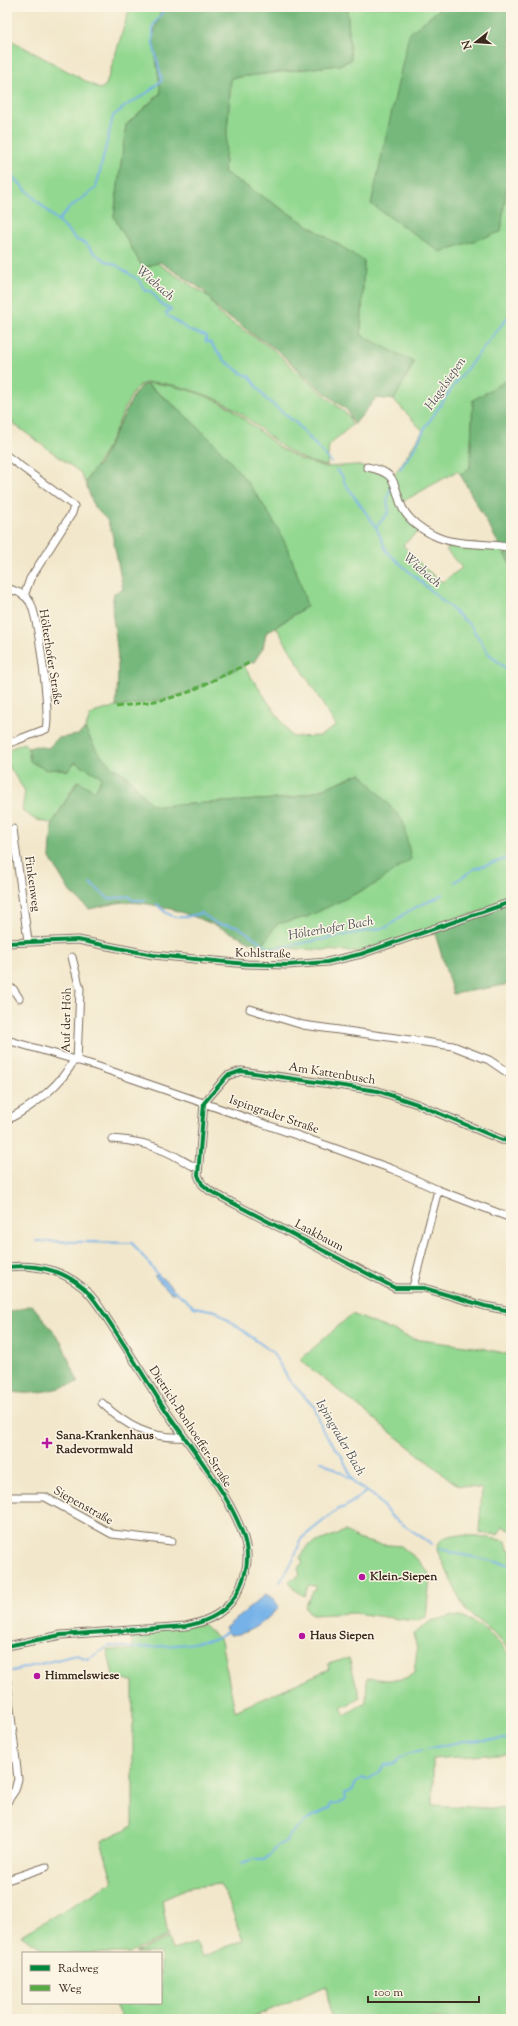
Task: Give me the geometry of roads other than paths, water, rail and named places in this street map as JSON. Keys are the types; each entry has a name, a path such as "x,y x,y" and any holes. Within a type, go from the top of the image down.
{"street":[{"path":"7,456 74,506 72,513 30,579 24,596 7,588"},
{"path":"367,467 382,470 392,477 404,510 408,516 432,535 458,542 511,548"},
{"name":"Hölterhofer Straße","path":"7,744 46,729 49,719 45,681 35,621 32,607 24,596"},
{"name":"Finkenweg","path":"13,829 28,941"},
{"name":"Kohlstraße","path":"7,943 78,940 153,955 247,964 288,965 327,962 361,954 511,902"},
{"name":"Auf der Höh","path":"72,957 80,989 76,1060"},
{"path":"7,987 13,989 19,998"},
{"path":"250,1009 303,1025 453,1046 489,1060 511,1076"},
{"name":"Ispingrader Straße","path":"7,1040 76,1060 392,1169 438,1190 511,1218"},
{"path":"7,1120 26,1108 56,1084 76,1060"},
{"name":"Am Kattenbusch","path":"204,1103 223,1079 234,1072 241,1071 378,1091 417,1104 502,1140 511,1141"},
{"name":"Laakbaum","path":"204,1103 198,1175 202,1184 210,1191 395,1288 413,1287 436,1290 460,1299 511,1311"},
{"path":"112,1139 126,1140 149,1145 167,1152 198,1168"},
{"path":"413,1287 438,1190"},
{"name":"Dietrich-Bonhoeffer-Straße","path":"7,1267 46,1267 64,1275 82,1286 100,1308 228,1504 244,1540 247,1568 238,1593 232,1602 217,1615 200,1623 186,1626 61,1635 7,1646"},
{"name":"Dietrich-Bonhoeffer-Straße","path":"102,1403 126,1423 142,1431 168,1438 184,1437"},
{"name":"Siepenstraße","path":"7,1497 45,1497 112,1534 172,1541"},
{"path":"7,1681 10,1736 18,1779 15,1790 7,1802"},
{"path":"7,1880 46,1867"}],"water":[{"path":"159,1275 175,1290 175,1293 171,1293 154,1276"},
{"path":"266,1594 274,1599 279,1607 257,1626 244,1632 230,1635 225,1628"}],"waterway":[{"path":"58,221 69,208 96,188 113,116 127,105 147,93 162,80 153,43 153,26 166,7"},
{"name":"Wiebach","path":"7,171 77,240 86,244 94,253 106,261 116,265 140,281 145,291 151,291 162,305 170,308 171,310 166,312 167,315 190,331 206,336 206,342 210,342 223,359 241,373 249,376 266,399 296,423 331,462"},
{"name":"Hagelsiepen","path":"400,469 416,446 426,426 457,381 511,313"},
{"name":"Wiebach","path":"336,470 343,477 344,482 376,527 387,552 471,626 488,653 511,673"},
{"name":"Hagelsiepen","path":"376,527 389,512 387,500 391,487"},
{"name":"Hölterhofer Bach","path":"455,882 474,869 511,857"},
{"name":"Hölterhofer Bach","path":"90,883 109,899 129,896 132,900 146,900"},
{"name":"Hölterhofer Bach","path":"157,904 162,910 172,916 188,917 201,913 217,924 237,926 271,949 388,927 404,914 437,898 442,894"},
{"name":"Ispingrader Bach","path":"36,1241 132,1243 159,1276"},
{"name":"Ispingrader Bach","path":"174,1290 194,1307 216,1311 272,1352 289,1380 315,1408 323,1431 341,1455 355,1484 374,1496 392,1517 432,1544"},
{"path":"321,1461 352,1479"},
{"path":"280,1582 292,1562 302,1538 338,1509 345,1507 366,1492"},
{"name":"Ispingrader Bach","path":"440,1548 454,1553 511,1565"},
{"path":"12,1671 76,1655 88,1659 109,1646 140,1648 187,1644 216,1639 228,1631"},
{"path":"427,1749 464,1741 511,1739"},
{"path":"242,1863 253,1859 265,1859 277,1846 286,1841 294,1830 313,1816 329,1809 331,1804 343,1802 346,1798 345,1793 353,1790 356,1782 363,1778 367,1780 381,1771 384,1765 394,1764 404,1756 423,1750"}],"place":[{"name":"Sana-Krankenhaus Radevormwald","path":"47,1443"},
{"name":"Klein-Siepen","path":"362,1577"},
{"name":"Haus Siepen","path":"302,1636"},
{"name":"Himmelswiese","path":"37,1676"}]}
